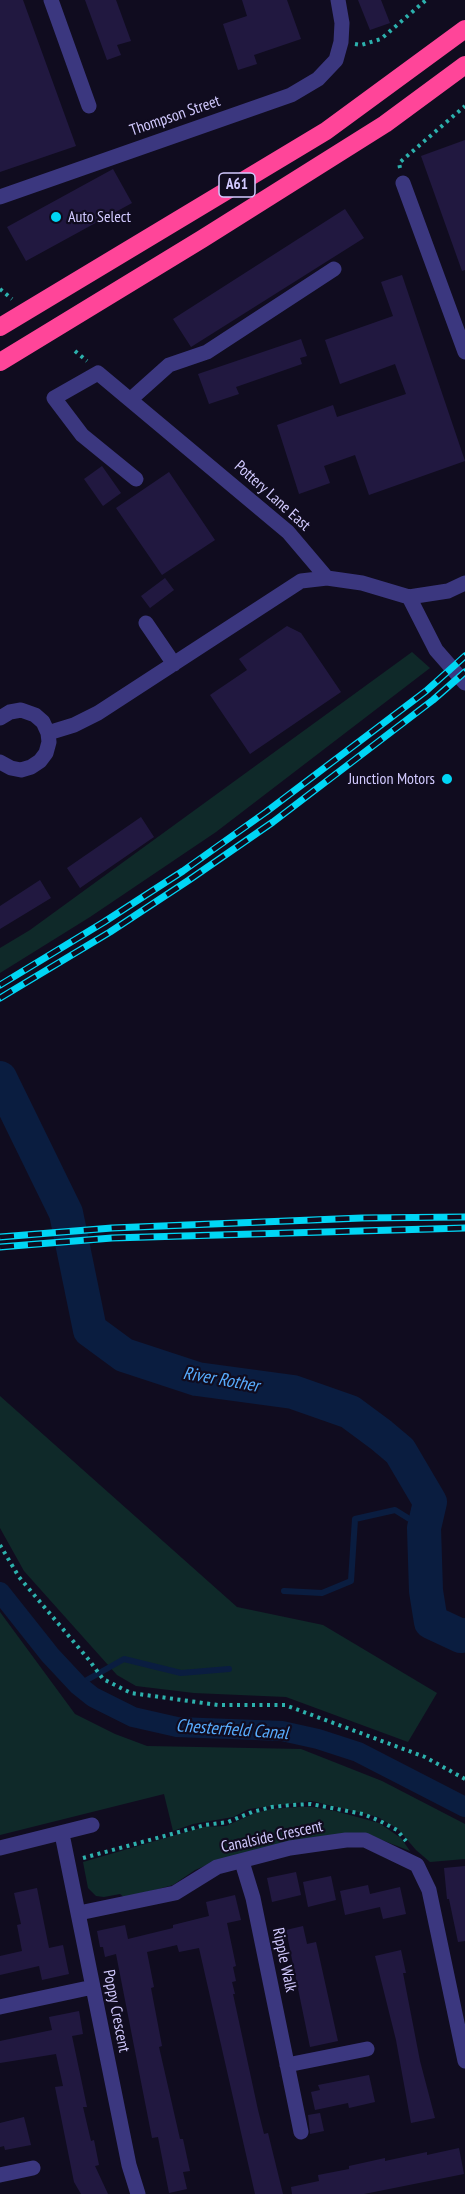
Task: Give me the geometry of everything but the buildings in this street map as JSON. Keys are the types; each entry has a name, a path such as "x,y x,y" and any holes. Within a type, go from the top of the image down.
{"highway":[{"name":"A61","path":"0,327 326,131 465,29"},
{"name":"A61","path":"0,362 385,124 465,65"}],"street":[{"path":"51,0 89,106"},
{"path":"338,0 342,23 341,42"},
{"name":"Thompson Street","path":"0,197 291,95 318,79 336,60 341,42"},
{"path":"403,183 465,352"},
{"path":"131,399 169,365 207,352 334,269"},
{"name":"Pottery Lane East","path":"136,479 82,435 54,398 98,373 288,532 327,578"},
{"path":"48,733 74,725 99,713 301,581 327,578 362,583 409,597 448,591 465,583"},
{"path":"409,597 436,650 465,683"},
{"path":"146,623 174,664"},
{"path":"0,718 10,712 21,710 35,715 43,722 49,742 46,753 31,767 21,770 0,762"},
{"path":"0,1848 92,1825"},
{"name":"Poppy Crescent","path":"62,1834 129,2165 138,2194"},
{"name":"Canalside Crescent","path":"79,1913 176,1893 217,1867 290,1848 346,1840 365,1840 417,1865"},
{"name":"Ripple Walk","path":"242,1862 253,1898 301,2132"},
{"path":"417,1865 429,1890 465,2061"},
{"path":"0,2007 93,1987"},
{"path":"287,2065 367,2049"},
{"path":"0,2175 33,2168"}],"path":[{"path":"341,42 361,45 381,39 426,0"},
{"path":"403,183 399,163 465,106"},
{"path":"0,1545 19,1577 103,1679 131,1693 218,1705 285,1705 425,1757 465,1779"},
{"path":"67,1862 205,1825 228,1822 272,1807 311,1804 363,1815 397,1830 410,1844 417,1865"}],"green space":[{"path":"412,652 430,668 216,832 90,917 0,973 0,948 30,930"},
{"path":"0,1396 237,1607 323,1625 437,1693 408,1742 286,1697 194,1693 136,1686 117,1675 24,1571 0,1528"},
{"path":"0,1612 75,1714 115,1734 147,1746 301,1749 382,1781 465,1824 465,1859 430,1862 398,1829 378,1817 312,1801 249,1809 233,1817 193,1824 173,1831 164,1794 0,1835"},
{"path":"299,1807 335,1811 379,1823 401,1838 410,1851 374,1837 216,1861 195,1870 173,1885 125,1898 120,1894 96,1896 88,1888 83,1862 203,1827 226,1826 255,1813 271,1809"}],"waterway":[{"name":"River Rother","path":"0,1078 66,1213 90,1330 124,1355 197,1379 293,1392 350,1412 381,1435 400,1451 430,1502 424,1528 426,1591 431,1622 461,1636 465,1635"},
{"path":"284,1591 322,1593 351,1581 355,1519 395,1510 424,1528"},
{"name":"Chesterfield Canal","path":"0,1592 50,1655 78,1685 93,1697 133,1717 177,1727 282,1731 318,1739 358,1752 465,1807"},
{"path":"78,1685 124,1659 181,1673 229,1669"}],"railway":[{"path":"0,985 183,871 266,812 426,691 465,656"},
{"path":"0,998 110,932 273,822 433,700 465,672"},
{"path":"0,1237 112,1228 362,1218 465,1217"},
{"path":"0,1247 112,1238 465,1228"}],"place":[{"name":"Auto Select","path":"56,217"},
{"name":"Junction Motors","path":"447,779"}]}
